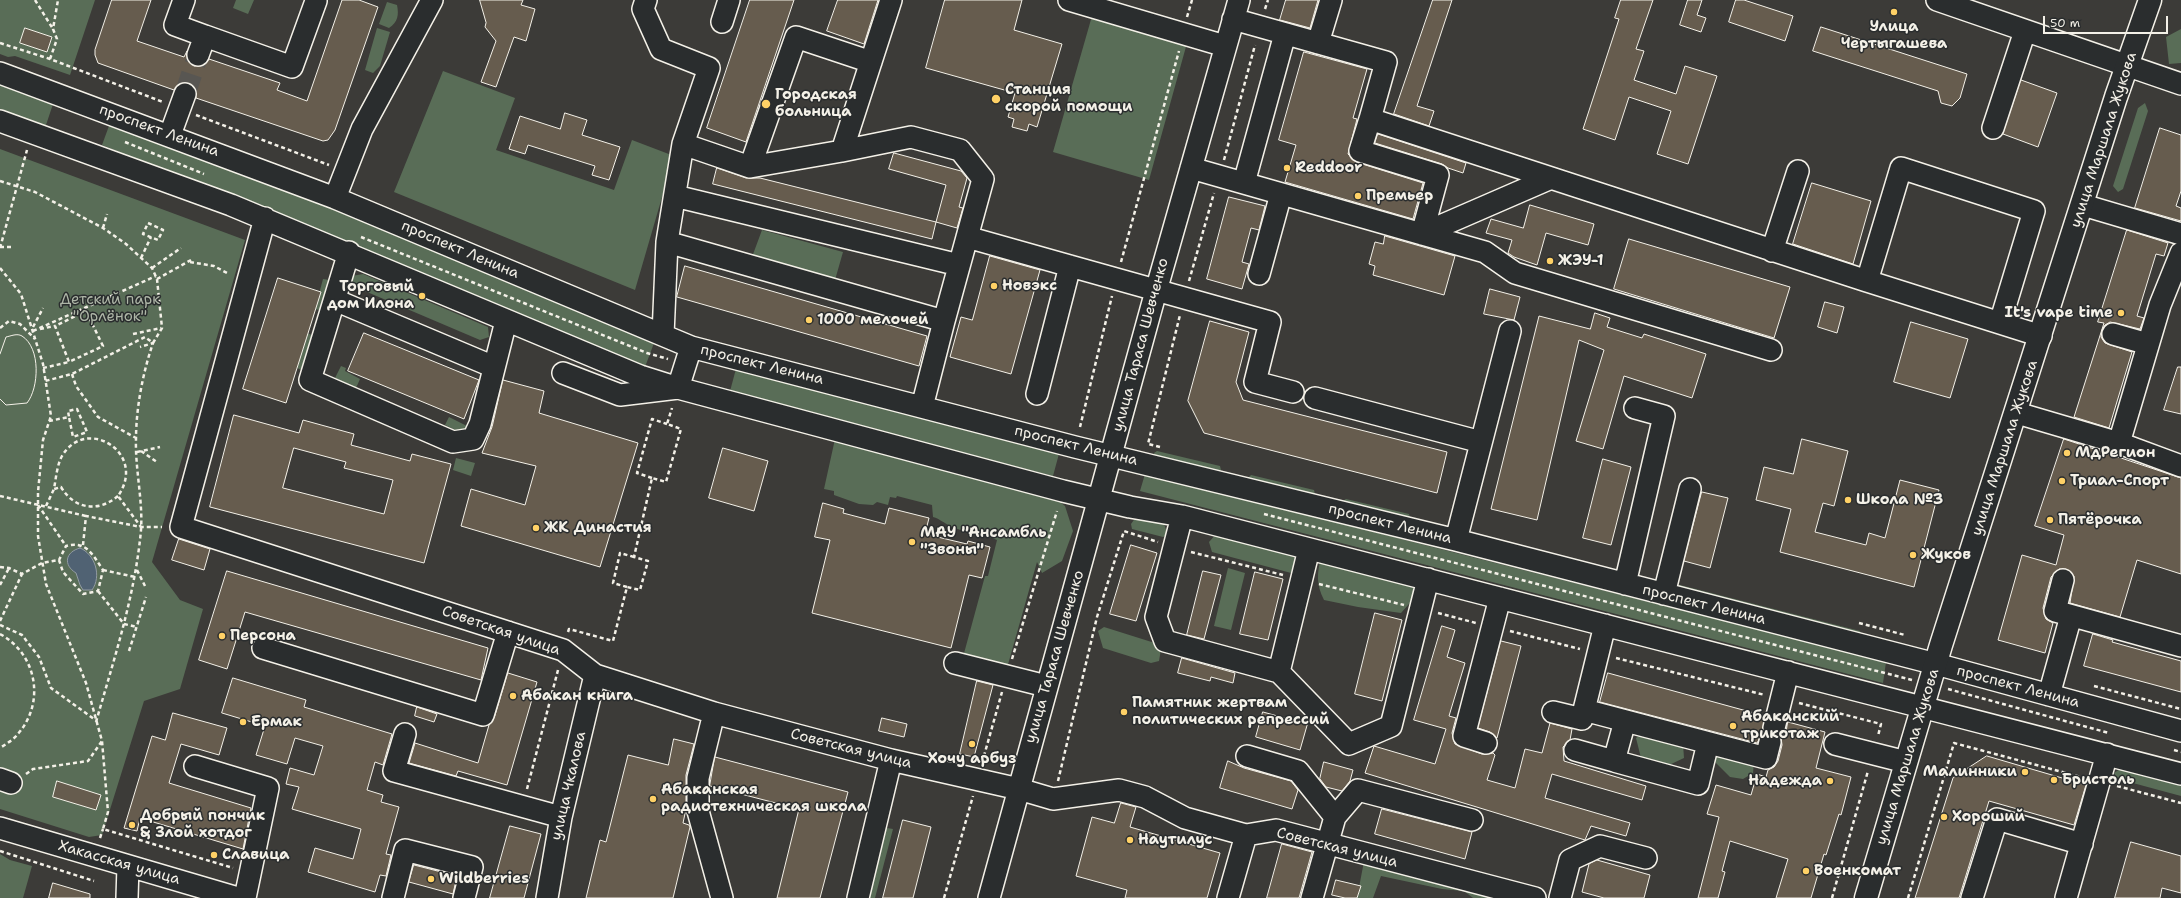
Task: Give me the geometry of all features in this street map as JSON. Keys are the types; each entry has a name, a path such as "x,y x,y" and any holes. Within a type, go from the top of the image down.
{"main road":[{"name":"улица Маршала Жукова","path":"1866,898 1933,674 2127,66 2150,0"}],"street":[{"path":"184,0 175,25 292,67 316,0"},
{"path":"335,198 362,130 432,0"},
{"path":"646,0 643,8 661,49 709,68 683,144 667,242 663,335"},
{"path":"722,22 729,0"},
{"path":"842,151 891,0"},
{"path":"1069,0 1226,46"},
{"path":"1318,43 1331,0"},
{"path":"1937,0 2181,84"},
{"path":"1236,9 1260,26 1386,62 1360,151 1438,175 1422,234"},
{"name":"улица Тараса Шевченко","path":"989,898 1156,290 1236,9"},
{"path":"1993,128 2025,31"},
{"path":"1244,183 1285,34"},
{"path":"198,55 205,36"},
{"path":"750,167 796,36 870,62"},
{"name":"проспект Ленина","path":"0,73 170,135 335,198 690,347 1111,456 1456,540 1664,594 1933,674 2049,695 2181,731"},
{"path":"170,135 185,94"},
{"path":"1370,119 1867,281 2041,336"},
{"path":"0,121 265,218 349,252 640,376 675,396"},
{"path":"683,144 750,167 911,137 960,150 983,179 922,407"},
{"path":"1191,168 1486,252 1515,273 1770,350"},
{"path":"1867,281 1901,168 2034,211 2000,323"},
{"path":"1772,250 1798,171"},
{"path":"1422,234 1551,178"},
{"path":"1259,274 1281,194"},
{"path":"675,196 959,265"},
{"path":"2083,205 2181,234"},
{"name":"Советская улица","path":"265,218 181,527 563,650 594,675 714,713 891,760 1019,789 1053,799 1119,790 1145,797 1185,818 1246,835 1276,830 1535,898"},
{"path":"967,238 1116,278 1270,322 1255,382 1293,392"},
{"path":"667,242 944,321"},
{"path":"349,252 310,380 454,442 473,439 480,424 506,320"},
{"path":"2120,443 2160,305 2181,253"},
{"path":"1037,394 1070,266"},
{"path":"335,300 494,366"},
{"path":"1456,540 1510,331"},
{"path":"2113,334 2148,344"},
{"path":"675,396 690,347"},
{"path":"563,373 620,395 675,396 1099,500 1182,516 1923,706 2181,774"},
{"path":"1315,398 1481,442"},
{"path":"1625,584 1664,416 1634,408"},
{"path":"2017,413 2120,443 2181,466"},
{"path":"1664,594 1690,489"},
{"path":"1182,516 1156,617 1165,641 1279,672 1349,744 1391,726 1428,579"},
{"path":"1279,672 1310,549"},
{"path":"2063,580 2055,611 2181,646"},
{"path":"1486,742 1464,736 1500,598"},
{"path":"2049,695 2071,616"},
{"path":"1553,712 1582,719 1605,625"},
{"path":"263,648 483,715 508,632"},
{"path":"955,663 1046,686"},
{"path":"1584,710 1766,758 1788,672"},
{"name":"улица Чкалова","path":"547,898 560,817 594,675"},
{"path":"714,713 698,778 698,811 722,898"},
{"path":"1614,761 1625,721"},
{"path":"405,734 394,771 560,817"},
{"path":"1575,750 1698,784 1708,743"},
{"path":"1835,744 1906,762"},
{"path":"2066,898 2107,754"},
{"path":"1247,756 1298,771 1335,817"},
{"path":"858,898 891,760"},
{"path":"195,766 268,788 245,898"},
{"path":"1312,898 1335,817 1358,790 1472,820"},
{"path":"1972,898 1997,819 2082,844"},
{"name":"Хакасская улица","path":"0,828 238,898"},
{"path":"1228,898 1246,835"},
{"path":"1560,898 1570,860 1588,851 1600,846 1646,858"},
{"path":"393,898 405,850 472,867 464,898"},
{"path":"127,898 128,866"}],"path":[{"path":"35,0 54,29 57,39 50,59"},
{"path":"54,29 58,0"},
{"path":"1080,427 1116,278 1192,0"},
{"path":"1148,444 1184,298 1268,0"},
{"path":"13,247 0,247 28,146"},
{"path":"0,181 35,192 103,228 124,241 152,268 156,278 162,328 153,343 144,370 136,438 141,527 137,569 124,624 95,721"},
{"path":"103,228 107,214"},
{"path":"148,224 163,230 158,240 151,237 143,234 148,224"},
{"path":"141,258 151,237"},
{"path":"152,268 180,248"},
{"path":"33,329 156,278 190,261 214,266 227,273"},
{"path":"0,268 21,294 33,329 43,368 51,416 43,440 38,504 38,536 46,584 86,683 95,721 102,741 108,812 103,829 250,873"},
{"path":"33,329 43,308"},
{"path":"33,329 55,326 86,311 103,346 69,362 43,368"},
{"path":"0,328 9,321 20,324 36,340"},
{"path":"55,326 69,362"},
{"path":"133,334 162,328"},
{"path":"45,381 72,374 145,337 153,343"},
{"path":"140,347 153,343"},
{"path":"72,374 76,386 98,417 136,438"},
{"path":"667,424 675,396"},
{"path":"77,409 87,432 73,438 69,417 68,412 77,409"},
{"path":"49,421 69,417"},
{"path":"652,420 667,424 681,429 666,482 637,473 652,420"},
{"path":"46,506 54,489 59,466 67,449 83,440 94,438 112,445 124,458 126,479 118,496 103,505 87,507 72,500 61,487 54,489"},
{"path":"136,452 160,448"},
{"path":"141,451 157,462"},
{"path":"634,557 652,478"},
{"path":"0,496 141,527"},
{"path":"118,496 141,527"},
{"path":"38,504 66,546"},
{"path":"944,898 1007,676 1057,511"},
{"path":"1261,513 1933,674 2113,734"},
{"path":"83,545 86,516"},
{"path":"1053,799 1097,617 1124,530 1174,548 1881,724 1832,898"},
{"path":"98,591 83,594 63,572 59,560 66,546 74,543 83,545 88,548 103,570 134,577"},
{"path":"620,553 648,561 640,590 627,587 612,583 620,553"},
{"path":"0,621 22,574 42,563 59,560"},
{"path":"0,567 9,568 22,574"},
{"path":"0,584 9,568"},
{"path":"137,569 145,586"},
{"path":"98,591 103,570"},
{"path":"522,807 569,629 613,641 627,587"},
{"path":"98,591 124,624 137,627"},
{"path":"129,651 146,597"},
{"path":"0,626 22,635 39,657 51,688 95,721"},
{"path":"0,634 11,640 26,656 34,676 35,698 29,719 17,736 0,748"},
{"path":"6,781 34,769 88,761 102,741"},
{"path":"1908,898 1954,743 2181,803"},
{"path":"2166,748 2181,752"},
{"path":"0,851 94,881"}],"green space":[{"path":"0,0 95,0 70,75 15,56 8,57 0,54"},
{"path":"236,0 254,0 248,14 233,8"},
{"path":"387,2 397,5 398,12 396,21 389,28 379,24"},
{"path":"1092,16 1187,43 1149,180 1053,152"},
{"path":"377,28 390,32 380,66 373,73 365,70"},
{"path":"2181,29 2181,63 2169,64 2166,37"},
{"path":"443,71 515,98 496,150 614,190 632,140 674,156 635,290 394,192"},
{"path":"0,77 56,95 45,128 0,113"},
{"path":"2145,103 2148,111 2123,189 2118,192 2113,186 2138,108"},
{"path":"113,115 657,335 645,367 102,145"},
{"name":"Детский парк \"Орлёнок\"","path":"0,149 245,240 152,562 180,600 203,609 180,689 144,701 102,835 89,837 0,809"},
{"path":"762,230 843,252 835,280 752,257"},
{"path":"363,274 488,327 489,337 480,340 353,286 352,276"},
{"path":"323,279 330,280 322,307 319,310 315,309"},
{"path":"307,333 314,336 302,370 297,368"},
{"path":"737,365 1060,450 1053,476 729,395"},
{"path":"341,366 346,368 345,371 360,379 356,388 335,378"},
{"path":"449,417 467,426 470,421 474,424 464,434 445,425"},
{"path":"835,439 1055,498 1065,506 1073,531 1062,561 1042,573 1037,562 1007,668 963,657 985,576 988,576 997,540 955,528 933,517 932,505 897,496 896,498 890,497 888,505 877,502 873,505 859,504 834,495 834,491 824,489"},
{"path":"1157,451 1220,466 1221,470 1218,472 1155,457 1154,453"},
{"path":"456,458 475,463 471,476 453,470"},
{"path":"1145,474 1886,662 1883,683 1140,491"},
{"path":"1251,475 1314,490 1315,494 1312,497 1249,481 1249,477"},
{"path":"1346,499 1409,514 1410,518 1407,521 1344,505 1343,501"},
{"path":"1136,517 1164,524 1168,535 1163,537 1132,529 1131,524"},
{"path":"1217,533 1301,555 1295,574 1212,552 1209,542"},
{"path":"1321,557 1414,581 1416,596 1401,613 1358,607 1324,600 1318,584"},
{"path":"1228,568 1245,573 1231,630 1214,626"},
{"path":"1676,584 1860,631 1861,634 1675,590"},
{"path":"1104,627 1158,644 1161,649 1159,661 1151,663 1103,648 1098,631"},
{"path":"1647,730 1683,744 1684,758 1669,765 1642,762 1636,738"},
{"path":"1714,754 1754,762 1753,773 1743,779 1730,777 1712,759"},
{"path":"2120,769 2181,785 2181,796 2118,779 2114,773"},
{"path":"881,827 893,829 875,898 868,898"},
{"path":"0,854 10,860 32,866 23,898 0,898"},
{"path":"1365,856 1523,898 1473,898 1464,891 1442,889 1381,876 1373,898 1357,898"}],"water":[{"path":"80,548 90,555 97,572 95,584 92,590 83,590 76,573 72,570 68,563 71,552"}],"building":[{"path":"112,0 151,0 137,41 184,57 187,51 189,62 194,66 205,64 209,59 280,83 277,90 307,101 342,0 359,0 378,7 335,130 328,140 323,141 196,98 194,87 189,83 178,85 174,90 98,63 95,50"},
{"path":"480,0 523,0 521,5 535,9 526,41 514,37 496,87 481,82 496,41 485,27 486,23"},
{"path":"750,0 794,0 746,142 707,128"},
{"path":"838,0 878,0 864,44 827,31"},
{"path":"945,0 1022,0 1014,30 1062,44 1037,127 1029,124 1027,131 1012,127 1014,119 1008,117 1015,93 926,68"},
{"path":"1286,0 1318,0 1310,28 1280,20"},
{"path":"1433,0 1452,0 1417,106 1434,111 1429,126 1394,114"},
{"path":"1621,0 1653,0 1636,49 1644,51 1634,80 1676,94 1685,66 1717,76 1688,164 1657,154 1671,111 1629,97 1615,140 1583,129 1619,19 1615,18"},
{"path":"1688,0 1702,0 1697,15 1706,18 1701,32 1680,25"},
{"path":"1736,0 1744,0 1793,16 1785,41 1729,22"},
{"path":"1821,27 1967,74 1960,98 1952,106 1941,103 1938,91 1813,51"},
{"path":"25,28 52,37 47,52 20,43"},
{"path":"1304,52 1367,69 1353,118 1357,119 1348,154 1356,162 1423,183 1413,219 1285,182 1296,145 1279,140"},
{"path":"2021,80 2057,93 2038,147 2003,134"},
{"path":"565,113 587,120 582,135 620,147 609,180 592,175 595,166 528,145 525,154 509,149 520,116 560,129"},
{"path":"2160,128 2181,135 2181,191 2176,206 2181,208 2181,221 2135,208"},
{"path":"1378,134 1466,163 1463,173 1448,168 1442,164 1375,143"},
{"path":"894,153 961,171 967,178 959,207 963,208 957,228 936,222 946,185 889,169"},
{"path":"717,168 746,178 760,178 936,222 932,239 713,184"},
{"path":"1812,183 1871,201 1853,264 1793,244"},
{"path":"1229,197 1265,206 1259,230 1251,228 1242,262 1249,264 1242,289 1207,279"},
{"path":"1530,205 1594,224 1588,245 1546,233 1537,265 1514,257 1508,253 1512,240 1486,233 1491,219 1523,228"},
{"path":"2127,230 2168,243 2164,256 2156,254 2137,316 2144,318 2140,329 2110,322 2105,325 2102,330 2101,337 2105,343 2132,352 2109,428 2074,417 2104,323 2098,322"},
{"path":"1385,236 1455,256 1444,295 1373,275 1375,266 1369,264 1375,242 1383,244"},
{"path":"1629,239 1790,287 1774,338 1614,289"},
{"path":"990,256 1040,270 1011,374 950,357 961,317 972,320"},
{"path":"685,266 927,336 919,366 677,297"},
{"path":"278,278 321,292 286,403 243,389"},
{"path":"1490,289 1520,297 1514,320 1484,314"},
{"path":"1825,302 1844,307 1837,333 1818,327"},
{"path":"1595,313 1610,318 1607,327 1642,338 1644,334 1706,354 1692,398 1624,376 1603,449 1576,441 1604,350 1579,340 1537,520 1491,509 1539,316 1590,329"},
{"path":"1210,321 1249,332 1236,382 1243,400 1447,452 1437,493 1204,433 1188,401"},
{"path":"1911,322 1968,339 1950,398 1894,382"},
{"path":"364,333 479,380 464,419 348,371"},
{"path":"2178,367 2181,367 2181,414 2164,410"},
{"path":"503,380 544,391 539,413 638,443 600,567 461,526 471,489 525,505 536,466 482,453 492,427"},
{"path":"234,415 299,433 303,420 354,434 351,445 410,461 412,454 451,464 424,563 210,507","holes":["294,448 346,462 344,468 393,480 384,514 283,488"]},
{"path":"1802,439 1848,451 1834,506 1823,503 1815,532 1866,545 1869,533 1885,538 1900,480 1939,490 1914,587 1780,552 1791,509 1756,500 1764,467 1793,474"},
{"path":"2064,439 2181,478 2181,574 2137,560 2120,617 2070,603 2074,576 2066,569 2059,569 2051,577 2043,608 2046,619 2053,623 2045,653 1998,640 2022,555 2056,565 2064,535 2035,526"},
{"path":"723,448 768,461 754,511 709,498"},
{"path":"1603,459 1631,467 1611,545 1583,538"},
{"path":"1702,492 1728,498 1710,568 1684,561"},
{"path":"823,503 844,509 843,513 885,524 889,508 929,518 925,534 967,544 968,541 990,547 982,578 969,575 951,648 812,613 830,540 815,537"},
{"path":"179,539 210,549 204,570 172,560"},
{"path":"1131,545 1157,553 1136,621 1110,614"},
{"path":"227,571 488,648 481,680 245,612 227,669 199,660"},
{"path":"1203,571 1221,575 1204,639 1187,635"},
{"path":"1255,572 1283,579 1268,640 1240,634"},
{"path":"1375,613 1402,620 1382,701 1355,694"},
{"path":"1442,626 1455,630 1447,657 1465,663 1449,716 1456,718 1452,733 1455,744 1482,754 1493,753 1495,755 1487,780 1515,788 1525,749 1542,753 1550,723 1572,729 1570,740 1563,747 1564,761 1646,786 1642,800 1552,774 1545,798 1630,823 1626,836 1591,826 1585,840 1365,773 1374,746 1435,764 1446,729 1414,720"},
{"path":"2093,634 2113,640 2112,642 2181,661 2181,692 2084,666"},
{"path":"1501,641 1521,646 1497,738 1490,732 1478,728"},
{"path":"1182,658 1235,673 1233,683 1211,677 1210,681 1178,673"},
{"path":"508,673 537,682 507,785 458,771 456,776 409,763 415,743 478,763 489,725 494,718"},
{"path":"1608,673 1765,716 1763,733 1757,743 1600,702"},
{"path":"233,678 306,700 304,707 392,734 383,765 375,762 367,790 383,795 381,802 399,807 386,854 391,855 386,876 380,875 375,892 308,872 315,848 353,859 361,829 292,809 299,787 286,784 290,768 314,775 323,746 295,738 287,764 256,755 265,726 222,713"},
{"path":"977,681 993,685 974,757 960,754"},
{"path":"417,707 437,714 434,722 415,716"},
{"path":"1263,712 1292,720 1292,718 1308,722 1300,750 1256,737"},
{"path":"173,713 227,728 219,755 181,744 169,783 251,808 243,849 140,818 137,831 124,828 152,736 165,740"},
{"path":"882,718 907,724 904,737 879,731"},
{"path":"1788,722 1825,732 1816,768 1851,777 1841,815 1839,814 1826,855 1824,854 1811,898 1776,898 1788,859 1730,841 1722,871 1725,872 1718,898 1698,898 1719,817 1707,814 1716,785 1751,795 1757,774 1766,777 1768,770 1774,767 1778,761 1782,745 1781,737 1786,731"},
{"name":"Абаканская радиотехническая школа","path":"674,739 694,744 686,775 686,809 683,823 689,825 690,827 673,898 586,898 600,840 606,842 628,755 668,765"},
{"path":"1987,756 2086,785 2074,825 1989,801 1959,898 1915,898 1953,778"},
{"path":"715,757 848,792 820,898 777,898 799,809 710,786"},
{"path":"1228,761 1244,768 1291,781 1298,790 1292,809 1220,788"},
{"path":"1324,762 1353,770 1350,781 1342,791 1326,787 1320,779"},
{"path":"57,781 101,795 96,810 53,797"},
{"name":"Наутилус","path":"1121,803 1136,807 1130,827 1220,853 1207,898 1125,898 1127,890 1076,876 1092,817 1114,823"},
{"path":"1382,809 1472,832 1465,859 1375,834"},
{"path":"903,820 931,827 913,898 883,898"},
{"path":"510,826 541,834 524,898 490,898"},
{"path":"2131,842 2181,856 2181,893 2162,888 2160,898 2115,898"},
{"path":"1282,844 1312,852 1299,898 1267,898"},
{"path":"1597,860 1650,875 1644,898 1604,898 1582,892 1589,864"},
{"path":"414,865 457,876 453,894 409,882"},
{"path":"1336,880 1361,886 1357,898 1345,898 1332,895"},
{"path":"53,883 90,894 90,898 49,898"}],"tunnel":[{"path":"185,94 198,55"}],"tram line":[{"path":"0,354 6,337 20,335 28,342 32,349 36,368 34,388 27,403 6,405 0,399"}],"place":[{"name":"Улица Чертыгашева","path":"1894,12"},
{"name":"Станция скорой помощи","path":"996,99"},
{"name":"Городская больница","path":"766,104"},
{"name":"Reddoor","path":"1287,168"},
{"name":"Премьер","path":"1358,196"},
{"name":"ЖЭУ-1","path":"1550,261"},
{"name":"Новэкс","path":"994,286"},
{"name":"Торговый дом Илона","path":"422,296"},
{"name":"It's vape time","path":"2121,313"},
{"name":"1000 мелочей","path":"809,320"},
{"name":"МдРегион","path":"2067,453"},
{"name":"Триал-Спорт","path":"2062,481"},
{"name":"Школа №3","path":"1848,500"},
{"name":"Пятёрочка","path":"2050,520"},
{"name":"ЖК Династия","path":"536,528"},
{"name":"МАУ \"Ансамбль \"Звоны\"","path":"912,542"},
{"name":"Жуков","path":"1913,555"},
{"name":"Персона","path":"222,636"},
{"name":"Абакан книга","path":"513,696"},
{"name":"Памятник жертвам политических репрессий","path":"1124,712"},
{"name":"Ермак","path":"243,722"},
{"name":"Абаканский трикотаж","path":"1733,726"},
{"name":"Хочу арбуз","path":"972,744"},
{"name":"Малинники","path":"2025,772"},
{"name":"Бристоль","path":"2054,780"},
{"name":"Надежда","path":"1830,781"},
{"name":"Абаканская радиотехническая школа","path":"653,799"},
{"name":"Хороший","path":"1944,817"},
{"name":"Добрый пончик & Злой хотдог","path":"132,825"},
{"name":"Наутилус","path":"1130,840"},
{"name":"Славица","path":"214,855"},
{"name":"Военкомат","path":"1806,871"},
{"name":"Wildberries","path":"431,879"}]}
